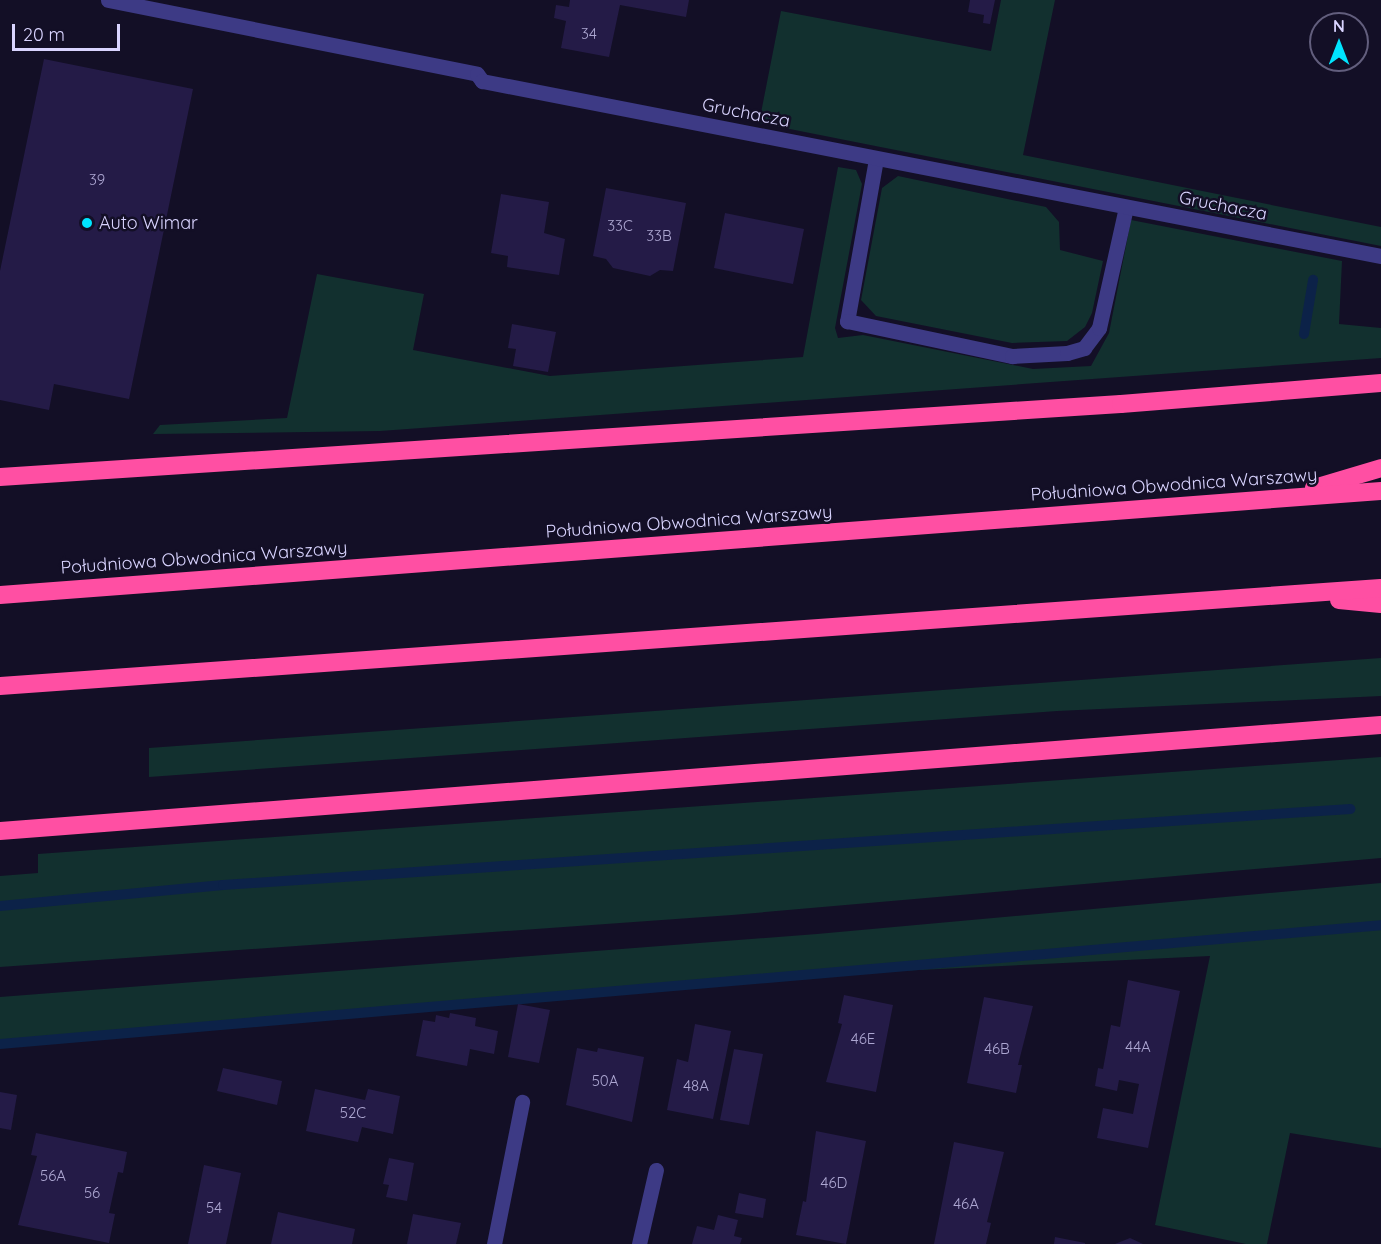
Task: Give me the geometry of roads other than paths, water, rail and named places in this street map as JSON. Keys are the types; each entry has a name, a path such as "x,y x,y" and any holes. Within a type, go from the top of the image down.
{"highway":[{"path":"0,477 1121,404 1381,383"},
{"path":"1280,498 1381,468"},
{"name":"Południowa Obwodnica Warszawy","path":"0,595 1381,491"},
{"path":"0,686 1296,596 1381,588"},
{"path":"1296,596 1381,604"},
{"path":"0,831 1381,725"}],"street":[{"name":"Gruchacza","path":"108,0 477,74 482,81 1381,256"},
{"path":"876,159 847,321 1012,356 1067,353 1084,348 1099,328 1126,207"},
{"path":"494,1244 522,1102"},
{"path":"639,1244 656,1170"}],"waterway":[{"path":"1304,334 1313,280"},
{"path":"0,906 223,885 1350,809"},
{"path":"0,1044 1381,925"}],"place":[{"name":"Auto Wimar","path":"87,223"}]}
